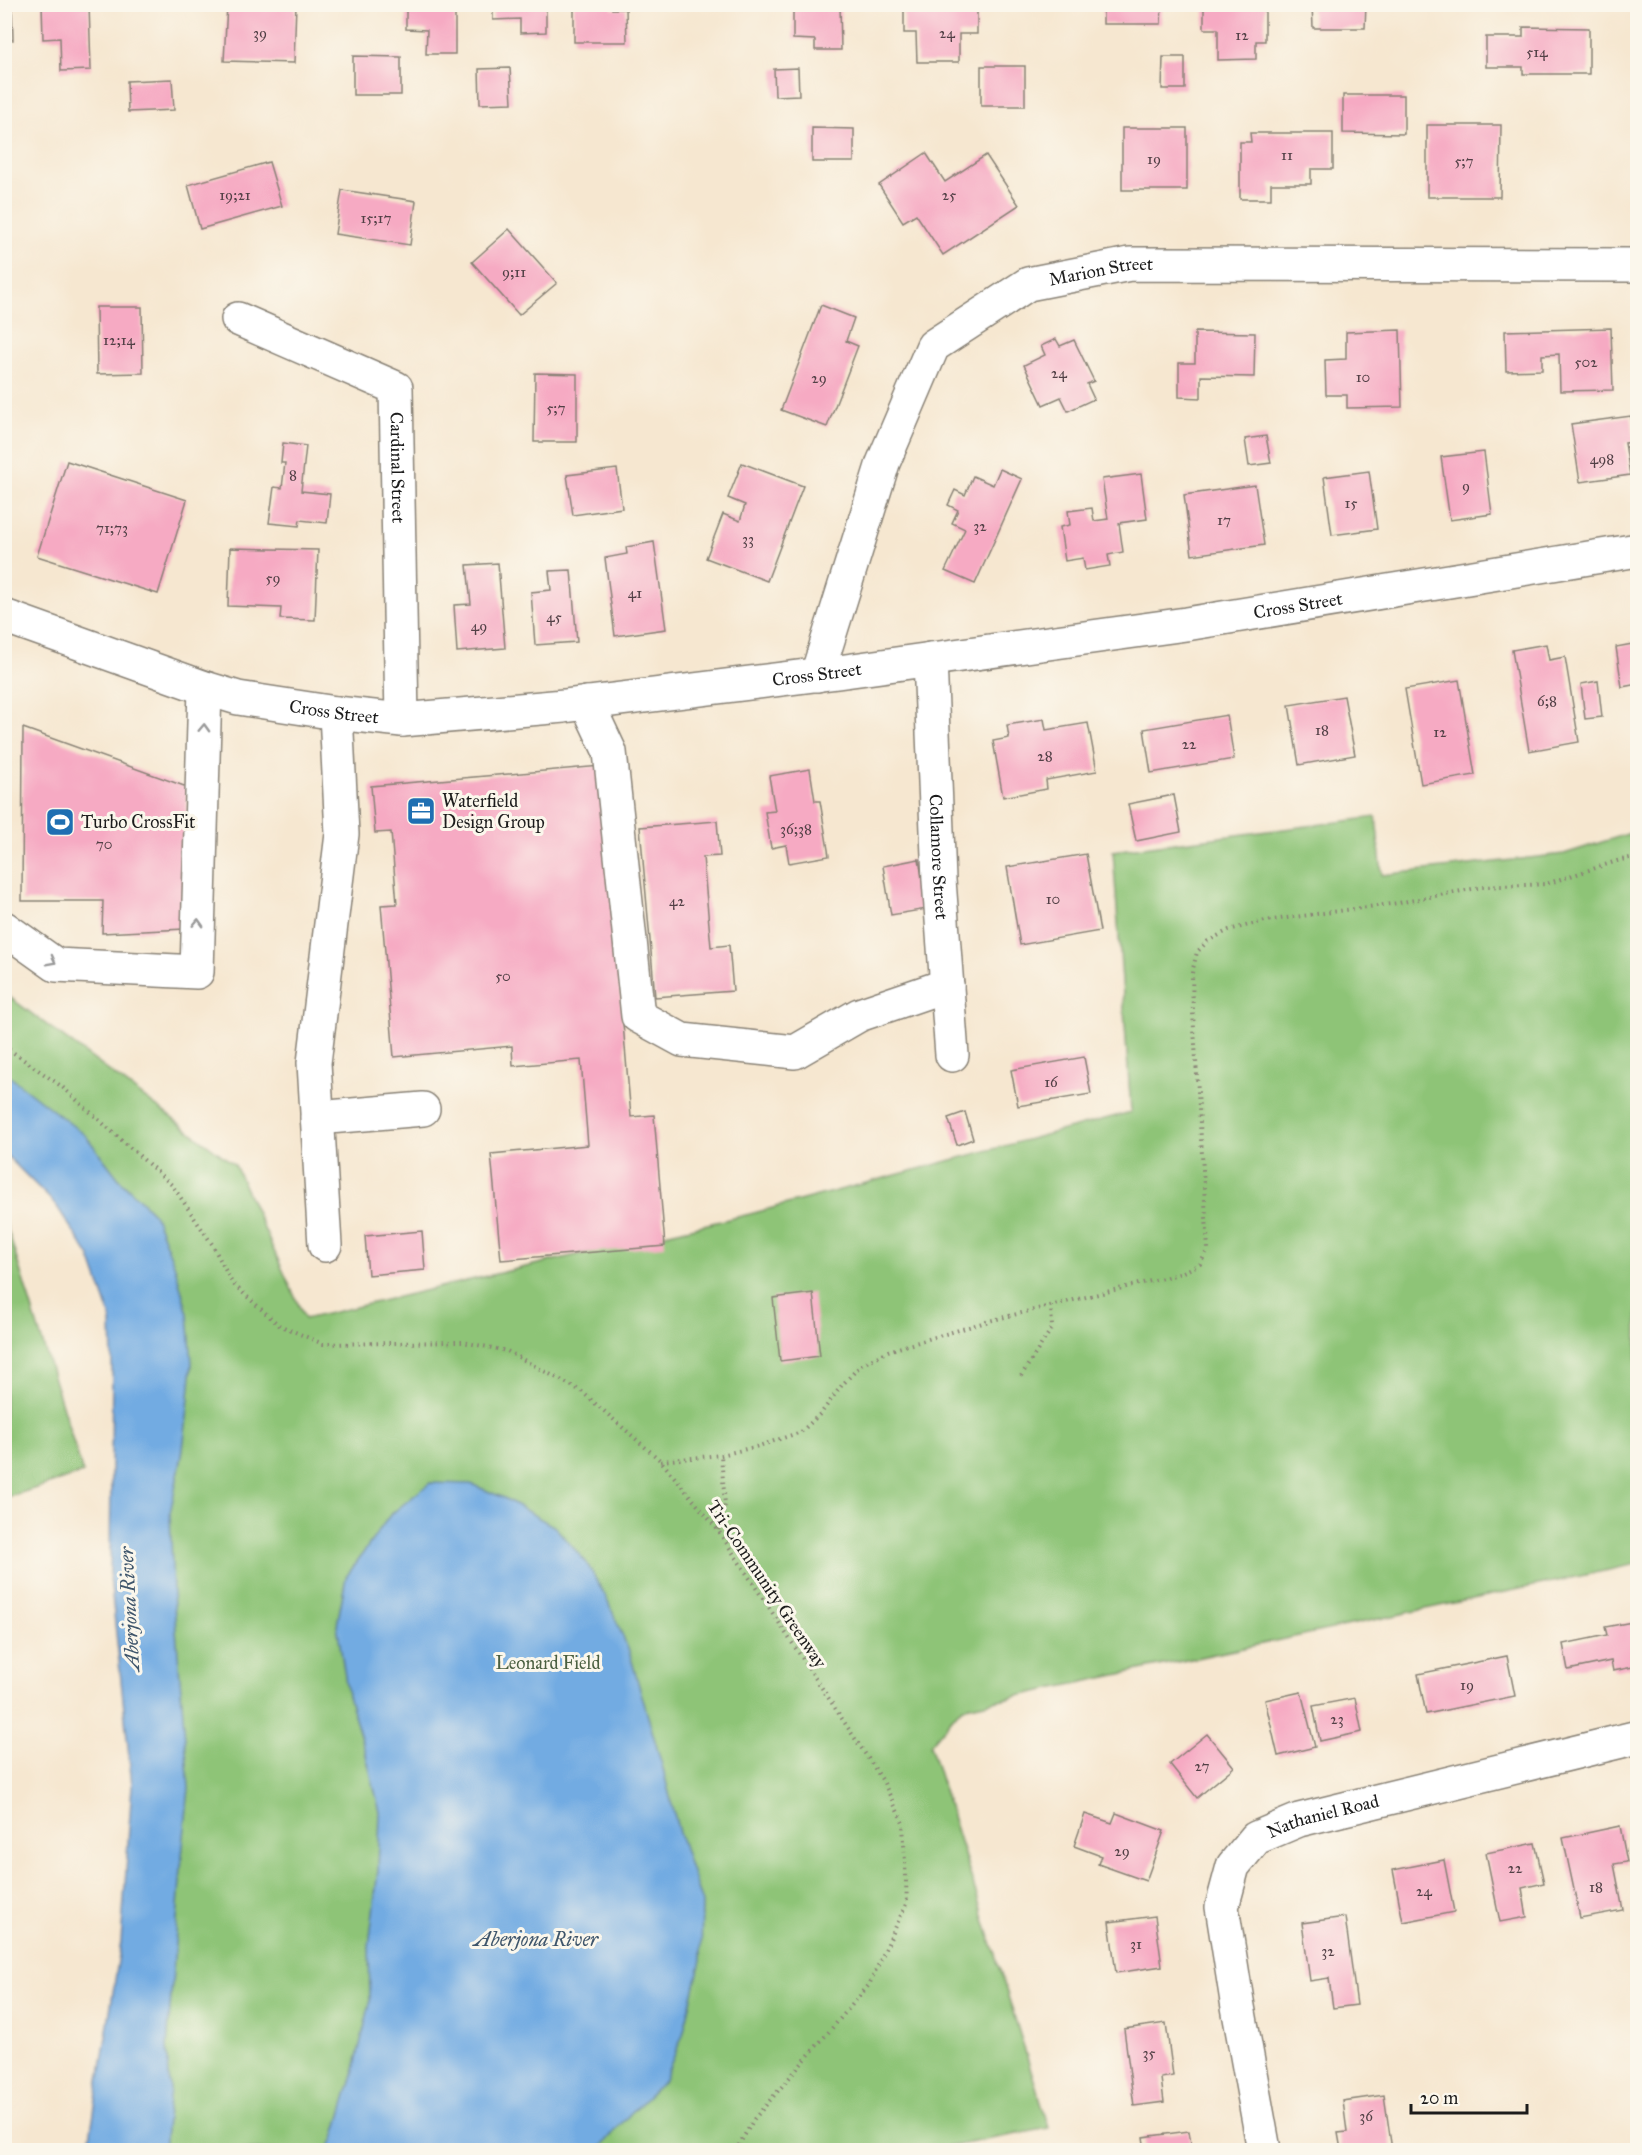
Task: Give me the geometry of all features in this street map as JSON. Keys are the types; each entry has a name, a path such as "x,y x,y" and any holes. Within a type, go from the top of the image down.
{"street":[{"name":"Marion Street","path":"818,675 883,463 933,346 1028,284 1130,264 1638,265"},
{"name":"Cardinal Street","path":"238,319 396,388 402,720"},
{"name":"Cross Street","path":"4,616 238,698 336,713 402,720 587,703 818,675 1186,624 1638,550"},
{"name":"Collamore Street","path":"930,659 939,880 952,1055"},
{"path":"4,928 56,965 197,972 205,688"},
{"path":"587,703 610,752 638,1016 682,1040 795,1052 860,1015 947,985"},
{"path":"325,1245 314,1063 342,834 336,713"},
{"path":"317,1118 423,1109"},
{"name":"Nathaniel Road","path":"1264,2151 1222,1907 1233,1866 1256,1838 1310,1817 1638,1737"}],"path":[{"path":"661,1461 721,1455 759,1446 801,1432 822,1412 842,1385 861,1365 888,1351 989,1321 1179,1274 1200,1264 1208,1249 1192,1013 1192,973 1197,952 1208,941 1229,930 1265,921 1398,903 1482,887 1546,884 1638,856"},
{"name":"Tri-Community Greenway","path":"4,1046 61,1086 172,1185 212,1244 232,1283 279,1325 323,1344 463,1342 507,1351 581,1391 661,1461 718,1530 883,1781 903,1823 907,1902 868,1985 754,2119 736,2151"},
{"path":"1021,1376 1052,1328 1051,1306"},
{"path":"718,1530 725,1505 721,1455"}],"green space":[{"name":"Leonard Field","path":"1376,817 1382,875 1564,854 1637,831 1637,1564 961,1708 930,1745 1049,2128 932,2150 109,2150 159,1854 155,1282 5,1136 4,993 235,1165 305,1319 750,1214 1131,1112 1113,851"},
{"path":"5,1221 83,1473 4,1498"}],"water":[{"name":"Aberjona River","path":"5,1073 86,1136 119,1179 154,1214 175,1267 188,1314 192,1363 188,1409 182,1456 170,1513 173,1593 189,1788 167,2047 170,2089 164,2150 88,2150 121,1942 132,1785 110,1576 111,1318 90,1257 56,1205 5,1154"},
{"name":"Aberjona River","path":"430,1483 471,1484 504,1498 555,1527 586,1562 607,1599 629,1651 679,1833 702,1903 701,1960 683,2035 663,2082 598,2150 327,2150 334,2139 370,2003 369,1946 378,1870 380,1812 348,1696 337,1625 346,1577 390,1515"}],"building":[{"path":"4,4 12,4 13,40 4,40"},
{"path":"42,4 89,4 91,70 61,71 60,38 43,39"},
{"path":"227,4 296,4 294,63 224,61"},
{"path":"406,4 455,4 455,54 426,54 427,30 406,29"},
{"path":"493,4 546,4 546,32 520,33 520,19 493,20"},
{"path":"574,4 612,4 612,9 626,9 627,42 574,42"},
{"path":"793,4 840,4 841,50 815,50 815,40 793,39"},
{"path":"904,4 977,4 977,34 959,34 959,62 917,62 916,33 904,33"},
{"path":"1103,4 1162,4 1161,24 1103,24"},
{"path":"1204,4 1265,4 1265,41 1256,41 1256,59 1218,60 1218,29 1204,29"},
{"path":"1312,4 1366,4 1365,28 1313,28"},
{"path":"1421,4 1451,4 1451,8 1421,8"},
{"path":"1523,27 1589,28 1589,74 1523,74 1523,67 1486,67 1486,37 1523,37"},
{"path":"353,56 401,57 401,95 353,95"},
{"path":"1163,57 1185,57 1185,89 1162,89"},
{"path":"981,66 1025,66 1025,106 981,106"},
{"path":"510,68 512,103 480,104 479,69"},
{"path":"798,68 799,95 775,96 774,69"},
{"path":"172,79 174,110 128,112 127,81"},
{"path":"1343,95 1404,95 1404,134 1343,133"},
{"path":"1427,125 1501,125 1500,197 1427,197"},
{"path":"812,128 854,129 854,162 812,162"},
{"path":"1122,128 1187,128 1187,190 1122,190"},
{"path":"1250,133 1333,133 1333,169 1311,169 1311,184 1271,184 1271,199 1240,199 1240,142 1251,142"},
{"path":"926,153 945,182 986,155 1019,205 943,255 916,214 903,222 879,185"},
{"path":"269,162 282,206 200,229 188,185"},
{"path":"342,190 416,201 410,245 335,234"},
{"path":"509,229 557,283 519,315 472,262"},
{"path":"821,305 854,318 846,341 858,346 827,427 781,410"},
{"path":"96,307 142,307 143,373 97,374"},
{"path":"1611,328 1613,390 1560,391 1559,354 1542,355 1542,370 1506,371 1505,331"},
{"path":"1400,330 1402,407 1347,408 1347,395 1326,395 1325,360 1346,359 1346,332"},
{"path":"1195,332 1255,333 1254,377 1201,376 1201,398 1179,397 1179,363 1195,363"},
{"path":"1056,339 1060,346 1074,340 1094,381 1087,384 1094,399 1068,411 1061,397 1043,405 1024,365 1045,355 1041,346"},
{"path":"535,373 577,374 577,442 534,442"},
{"path":"1631,416 1635,442 1625,443 1630,475 1580,482 1571,424"},
{"path":"1266,436 1271,463 1249,466 1245,439"},
{"path":"283,443 306,446 301,491 330,494 327,523 300,520 299,526 269,523 274,487 282,488 285,463 281,463"},
{"path":"1484,452 1492,514 1450,520 1441,457"},
{"path":"67,461 187,500 158,594 37,556"},
{"path":"742,463 803,486 767,581 706,558 723,514 740,521 745,505 728,498"},
{"path":"617,469 622,508 573,515 567,475"},
{"path":"1000,469 1022,479 975,584 945,571 965,529 952,523 958,510 948,505 955,490 965,495 973,476 993,485"},
{"path":"1369,471 1377,529 1332,535 1324,477"},
{"path":"1141,474 1147,519 1119,523 1123,552 1108,555 1110,566 1085,570 1083,558 1065,561 1060,527 1070,525 1068,511 1092,508 1094,521 1108,519 1102,479"},
{"path":"1255,485 1264,545 1192,555 1184,495"},
{"path":"654,542 666,629 615,636 605,558 627,554 626,547"},
{"path":"230,548 318,550 315,620 280,619 281,608 228,606"},
{"path":"498,563 505,648 457,652 454,605 471,604 467,565"},
{"path":"571,570 577,642 535,645 531,592 551,590 549,571"},
{"path":"1638,643 1638,684 1622,687 1616,647"},
{"path":"1546,644 1549,660 1565,657 1579,742 1529,751 1512,650"},
{"path":"1459,680 1475,775 1421,784 1405,689"},
{"path":"1598,681 1602,717 1585,719 1581,684"},
{"path":"1344,696 1355,755 1299,765 1289,705"},
{"path":"1227,715 1234,759 1151,773 1144,729"},
{"path":"1044,719 1046,730 1088,723 1097,771 1046,780 1047,789 1003,797 993,741 1009,738 1007,725"},
{"path":"23,728 187,787 185,929 102,933 103,901 22,901"},
{"path":"601,766 631,1117 654,1115 665,1246 501,1260 491,1154 588,1145 581,1060 513,1066 512,1046 394,1057 381,905 397,904 391,832 375,833 371,786"},
{"path":"810,769 815,801 820,801 829,856 789,863 786,845 771,848 765,812 775,811 769,776"},
{"path":"1174,795 1181,832 1136,841 1128,804"},
{"path":"717,821 720,856 703,857 711,947 729,945 733,991 655,997 640,827"},
{"path":"1086,854 1100,931 1020,945 1007,867"},
{"path":"919,859 927,909 891,915 883,866"},
{"path":"1084,1057 1091,1094 1018,1106 1011,1070"},
{"path":"965,1112 973,1139 957,1145 948,1118"},
{"path":"422,1231 425,1270 368,1275 365,1236"},
{"path":"813,1293 820,1356 780,1361 773,1298"},
{"path":"1638,1621 1638,1666 1613,1671 1611,1661 1568,1670 1563,1644 1607,1635 1605,1627"},
{"path":"1507,1656 1515,1696 1426,1714 1418,1674"},
{"path":"1301,1692 1315,1747 1278,1756 1265,1700"},
{"path":"1355,1698 1362,1732 1320,1741 1313,1706"},
{"path":"1207,1734 1234,1767 1197,1798 1170,1764"},
{"path":"1116,1813 1164,1831 1146,1881 1098,1864 1101,1856 1074,1846 1085,1814 1112,1823"},
{"path":"1620,1826 1627,1862 1614,1864 1623,1910 1580,1918 1563,1838"},
{"path":"1535,1843 1544,1883 1522,1888 1527,1917 1500,1922 1486,1853"},
{"path":"1444,1860 1454,1912 1403,1922 1393,1870"},
{"path":"1155,1916 1162,1966 1116,1973 1109,1922"},
{"path":"1345,1917 1357,2005 1333,2008 1329,1978 1310,1981 1302,1923"},
{"path":"1166,2023 1173,2076 1161,2078 1164,2102 1134,2106 1124,2029"},
{"path":"1384,2095 1392,2150 1341,2150 1338,2133 1347,2132 1343,2101"},
{"path":"1189,2131 1192,2150 1145,2150 1143,2137"}],"place":[{"name":"Waterfield Design Group","path":"421,811"},
{"name":"Turbo CrossFit","path":"60,822"}]}
